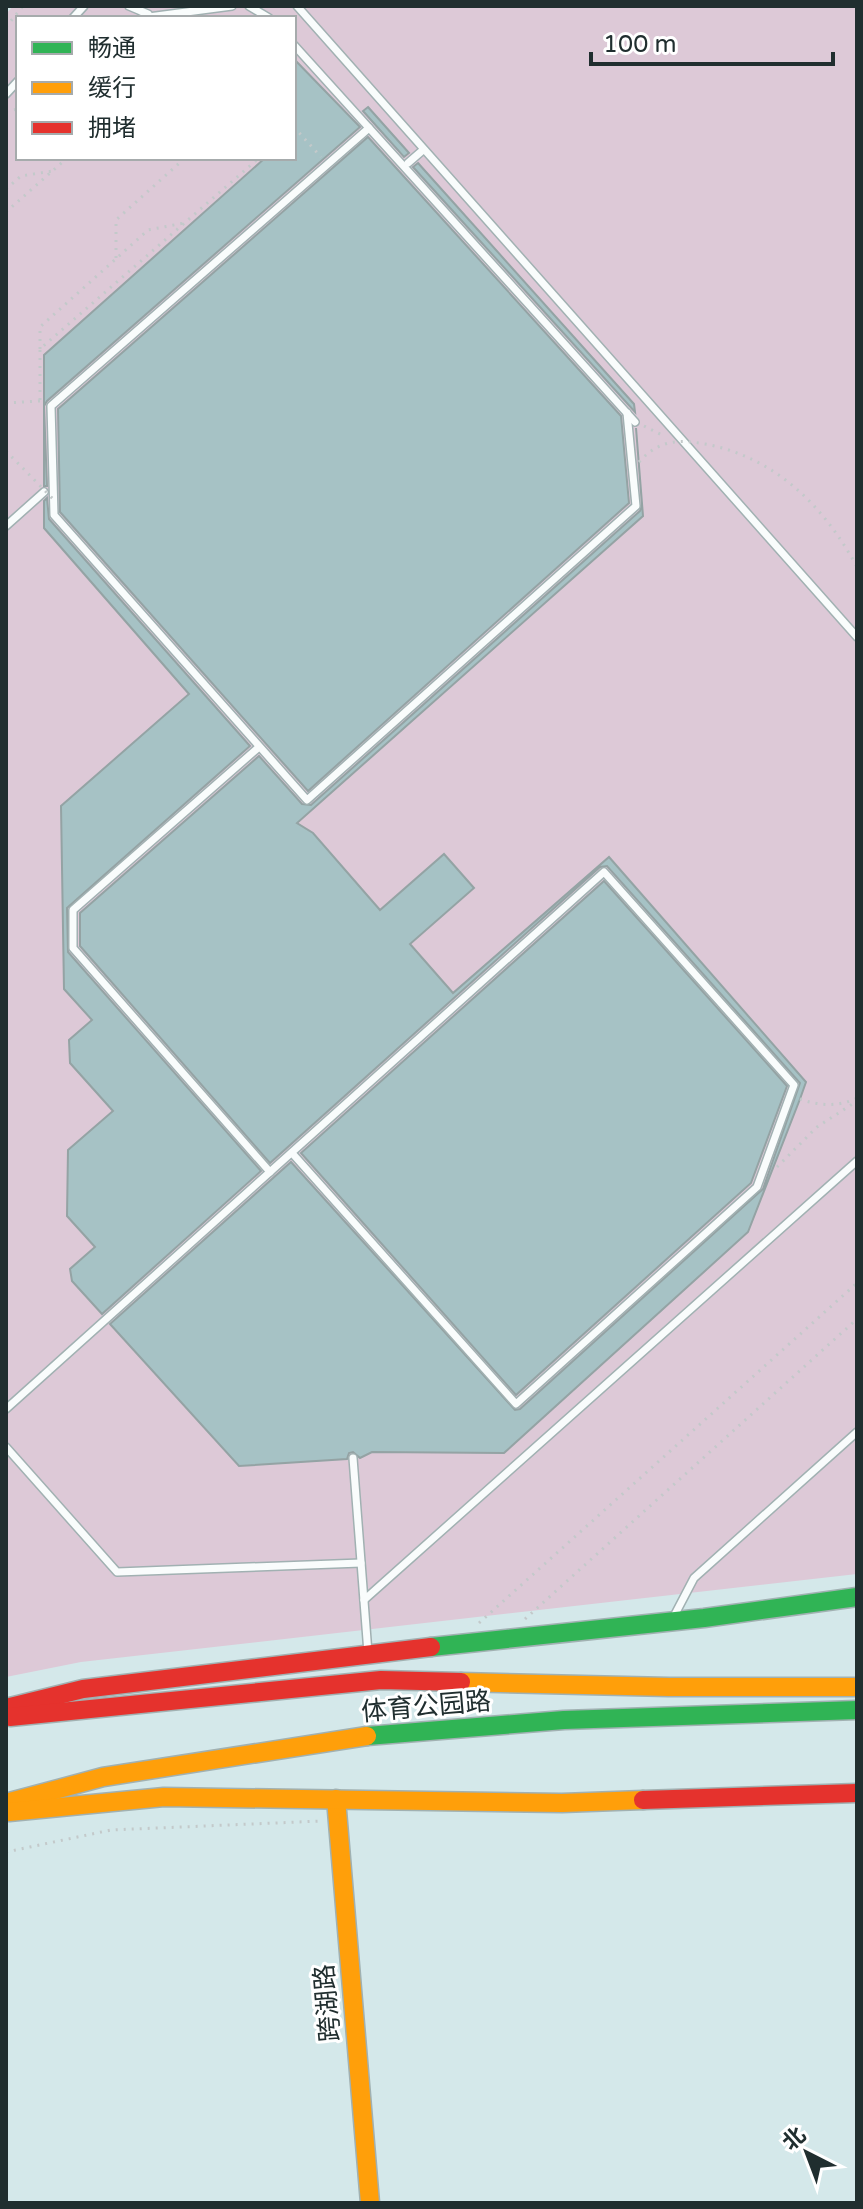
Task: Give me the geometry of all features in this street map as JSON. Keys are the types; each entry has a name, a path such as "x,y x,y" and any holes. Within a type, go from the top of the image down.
{"street":[{"path":"6,1708 83,1689 671,1622 857,1597"},
{"name":"体育公园路","path":"6,1717 381,1680 669,1687 857,1687"},
{"name":"体育公园路","path":"6,1803 103,1777 358,1737 564,1720 857,1710"},
{"path":"6,1812 164,1797 562,1803 857,1793"},
{"name":"跨湖路","path":"336,1799 370,2203"}],"lane":[{"path":"129,6 154,16 232,6"},
{"path":"297,6 857,637"},
{"path":"296,47 635,422"},
{"path":"369,128 51,406 54,515 307,800 636,506 627,413"},
{"path":"408,163 423,150"},
{"path":"6,525 42,494"},
{"path":"259,747 73,910 73,948 270,1172"},
{"path":"6,1409 604,872 794,1085 757,1187 516,1404 292,1153"},
{"path":"364,1600 857,1161"},
{"path":"671,1622 694,1578 857,1432"},
{"path":"6,1447 117,1572 361,1563"},
{"path":"353,1458 368,1655"}],"path":[{"path":"6,27 23,6"},
{"path":"296,129 327,164"},
{"path":"6,212 65,160"},
{"path":"116,258 116,220 183,160"},
{"path":"40,349 257,160"},
{"path":"6,189 21,176 53,171"},
{"path":"6,403 40,401 40,327 148,230 184,223"},
{"path":"635,422 677,440 728,448 754,458 782,476 823,515 857,567"},
{"path":"639,462 658,446 677,440"},
{"path":"6,451 54,500"},
{"path":"40,480 42,494"},
{"path":"800,1099 830,1104 857,1100"},
{"path":"771,1172 817,1127 857,1100"},
{"path":"478,1624 857,1283"},
{"path":"525,1619 857,1319"},
{"path":"6,1852 111,1830 337,1820"}],"shaded area":[{"path":"13,6 857,6 857,1574 81,1662 6,1677 6,14"}],"building":[{"path":"296,61 360,127 44,406 44,355 263,160 296,160"},
{"path":"368,107 409,153 404,157 363,111"},
{"path":"368,137 621,416 629,503 308,791 60,512 58,409"},
{"path":"418,163 634,404 635,412 413,167"},
{"path":"44,406 47,486 44,486"},
{"path":"636,428 643,516 297,823 313,833 380,910 444,854 474,888 410,944 453,993 609,857 806,1082 800,1099 748,1232 504,1453 372,1452 360,1458 353,1452 347,1459 239,1466 110,1324 291,1162 515,1410 520,1409 763,1189 800,1083 607,866 600,867 270,1163 80,946 80,913 259,756 302,804 311,805 640,511"},
{"path":"47,498 49,519 250,746 67,908 68,952 261,1171 102,1314 72,1281 70,1269 95,1247 67,1216 68,1150 113,1111 70,1063 69,1040 92,1020 64,989 61,806 189,694 44,528 44,501"},
{"path":"604,881 787,1086 751,1183 516,1395 301,1153"}],"traffic: fast":[{"path":"431,1647 704,1618 857,1597"},
{"path":"367,1736 564,1720 857,1710"}],"traffic: slow":[{"path":"461,1682 857,1687"},
{"path":"6,1803 103,1777 367,1736"},
{"path":"9,1812 164,1797 562,1803 643,1800"},
{"path":"336,1799 370,2203"}],"traffic: jam":[{"path":"6,1708 83,1689 431,1647"},
{"path":"10,1717 381,1680 461,1682"},
{"path":"643,1800 857,1793"}]}
